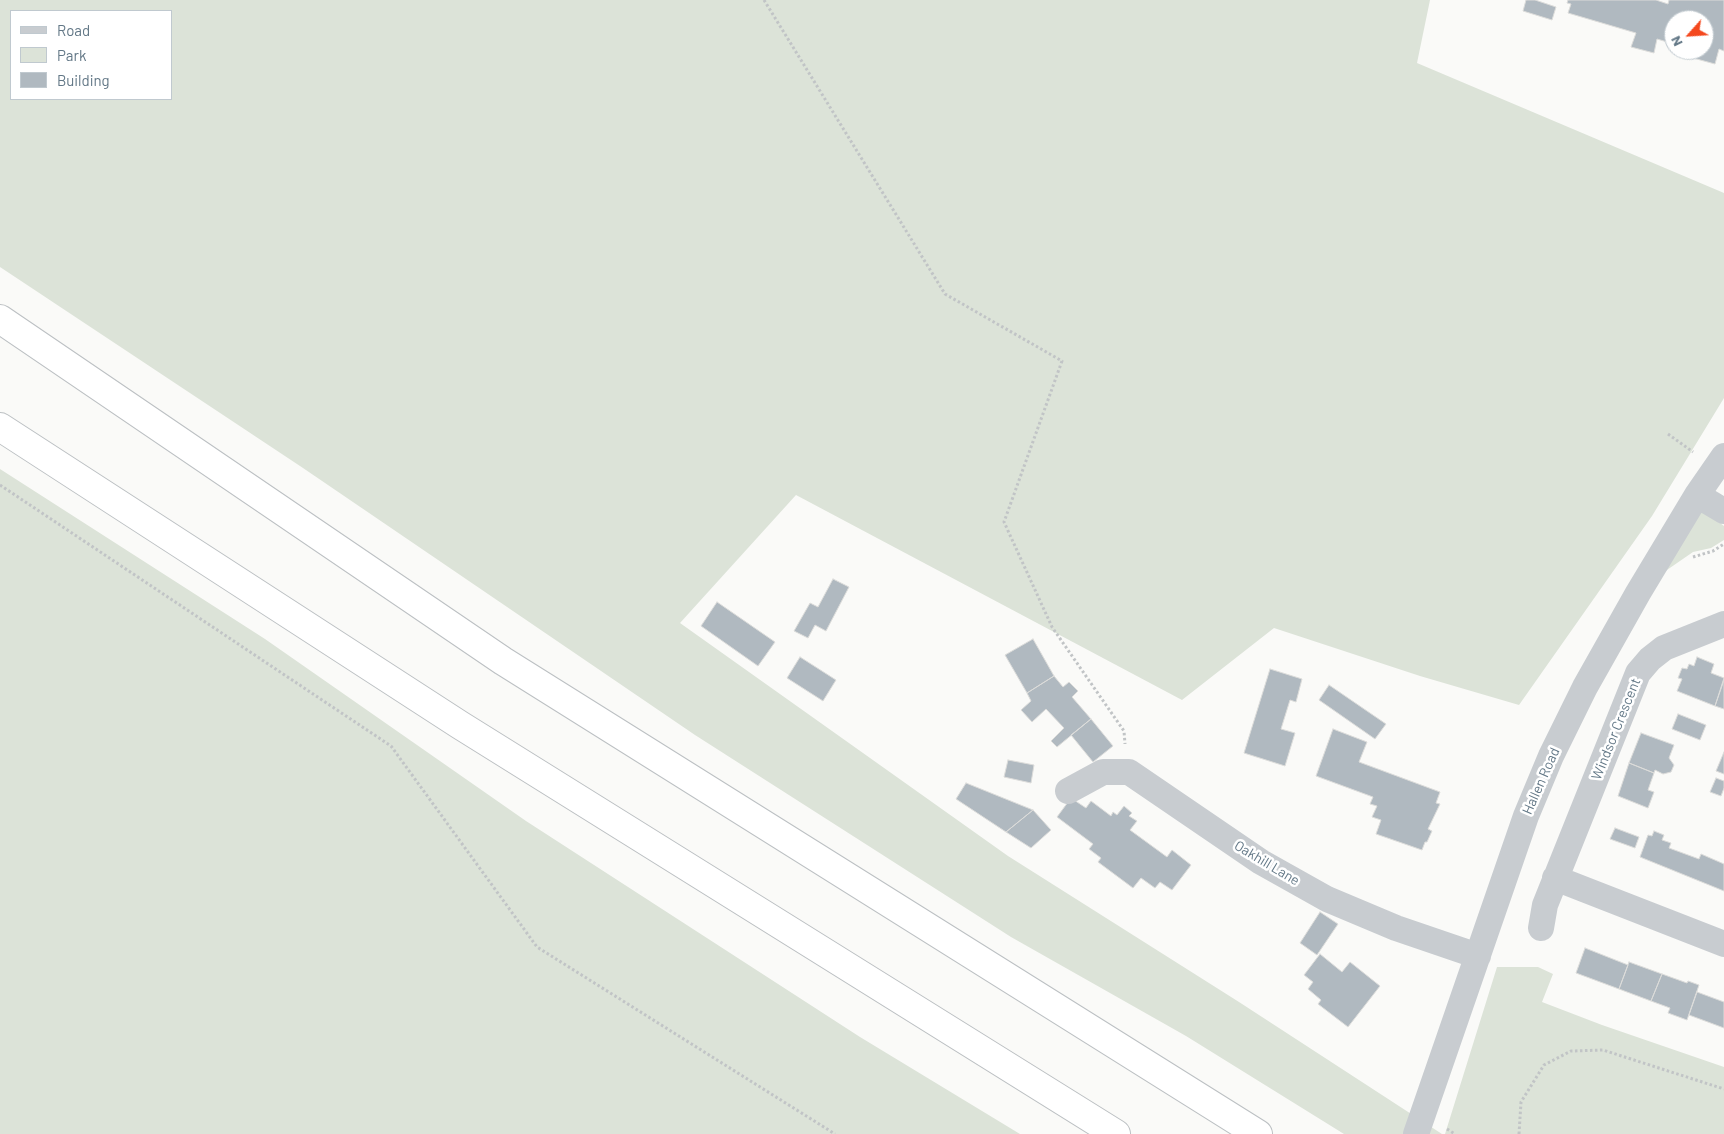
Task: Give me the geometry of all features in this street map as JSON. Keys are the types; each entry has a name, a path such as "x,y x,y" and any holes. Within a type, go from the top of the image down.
{"highway":[{"path":"0,319 503,661 1258,1134"},
{"path":"0,427 460,726 1116,1134"}],"street":[{"name":"Hallen Road","path":"1416,1134 1526,816 1552,756 1585,687 1697,494 1724,456"},
{"path":"1697,494 1724,512"},
{"name":"Windsor Crescent","path":"1540,928 1545,905 1638,673 1650,659 1664,648 1724,624"},
{"path":"1068,791 1103,772 1129,772"},
{"name":"Oakhill Lane","path":"1129,772 1261,862 1327,898 1396,928 1478,956"},
{"path":"1556,878 1724,944"}],"path":[{"path":"764,0 945,294 1062,361 1004,522 1052,627 1124,731 1129,772"},
{"path":"0,485 391,746 537,947 835,1134"},
{"path":"1519,1134 1521,1102 1544,1064 1571,1051 1603,1050 1724,1089"}],"green space":[{"path":"0,0 1430,0 1417,63 1724,193 1724,398 1652,516 1519,705 1420,676 1274,628 1182,700 796,495 680,623 1008,856 1239,1002 1442,1134 1344,1134 1186,1036 1011,937 695,735 303,468 0,267"},
{"path":"0,469 265,639 526,821 860,1037 1020,1134 0,1134"},
{"path":"1696,505 1724,526 1724,540 1711,548 1693,552 1651,581"},
{"path":"1497,967 1538,967 1553,974 1542,1002 1724,1067 1724,1134 1445,1134"}],"building":[{"path":"1526,0 1535,0 1556,7 1552,20 1523,11"},
{"path":"1568,0 1656,0 1668,4 1669,0 1724,0 1724,51 1719,49 1715,64 1700,60 1714,60 1714,10 1664,10 1664,41 1657,39 1654,53 1631,47 1636,33 1568,13 1571,4 1567,3"},
{"path":"833,579 849,587 826,631 815,625 808,638 794,631 810,603 818,607"},
{"path":"717,602 775,642 758,666 701,626"},
{"path":"1033,639 1054,676 1027,693 1005,655"},
{"path":"800,657 836,680 823,701 787,678"},
{"path":"1697,657 1714,664 1711,673 1724,678 1715,706 1677,691 1682,679 1678,678 1682,668 1687,669 1689,664 1694,666"},
{"path":"1270,669 1302,679 1296,702 1290,700 1281,729 1295,733 1285,766 1244,753"},
{"path":"1054,676 1063,687 1069,682 1078,691 1072,697 1091,719 1057,747 1051,741 1064,728 1046,709 1032,722 1021,710 1031,701 1027,693"},
{"path":"1724,680 1724,709 1715,706"},
{"path":"1329,685 1386,724 1375,739 1319,700"},
{"path":"1678,714 1706,725 1700,740 1672,729"},
{"path":"1091,719 1113,746 1093,762 1071,735"},
{"path":"1333,729 1367,742 1359,762 1440,792 1436,803 1440,804 1428,829 1432,831 1422,850 1376,834 1381,820 1372,817 1377,806 1370,804 1373,797 1316,776"},
{"path":"1641,733 1674,745 1669,758 1674,765 1671,772 1663,774 1655,770 1654,773 1629,763"},
{"path":"1724,752 1724,774 1716,771"},
{"path":"1008,760 1034,765 1031,783 1004,777"},
{"path":"1629,763 1654,773 1648,790 1654,792 1648,808 1618,796"},
{"path":"1716,778 1724,781 1721,796 1710,792"},
{"path":"966,783 1033,810 1006,832 956,799"},
{"path":"1071,798 1086,808 1091,801 1111,816 1113,812 1117,815 1124,806 1132,813 1129,816 1137,821 1130,830 1167,857 1172,850 1191,865 1172,890 1160,882 1155,888 1141,878 1133,888 1098,862 1101,858 1089,849 1093,844 1057,817"},
{"path":"1033,810 1051,830 1031,848 1006,832"},
{"path":"1615,828 1639,837 1635,848 1610,839"},
{"path":"1654,831 1664,835 1662,840 1671,843 1669,848 1699,859 1701,854 1724,864 1724,891 1640,857 1648,835 1652,836"},
{"path":"1320,912 1338,924 1317,955 1300,943"},
{"path":"1585,948 1628,965 1619,989 1576,973"},
{"path":"1320,954 1342,972 1350,962 1380,986 1348,1027 1318,1004 1321,1000 1308,989 1313,982 1304,975"},
{"path":"1629,962 1662,974 1651,1001 1619,989"},
{"path":"1662,974 1687,983 1688,981 1699,985 1687,1020 1668,1013 1670,1008 1651,1001"},
{"path":"1697,992 1724,1002 1724,1028 1689,1015"}]}
